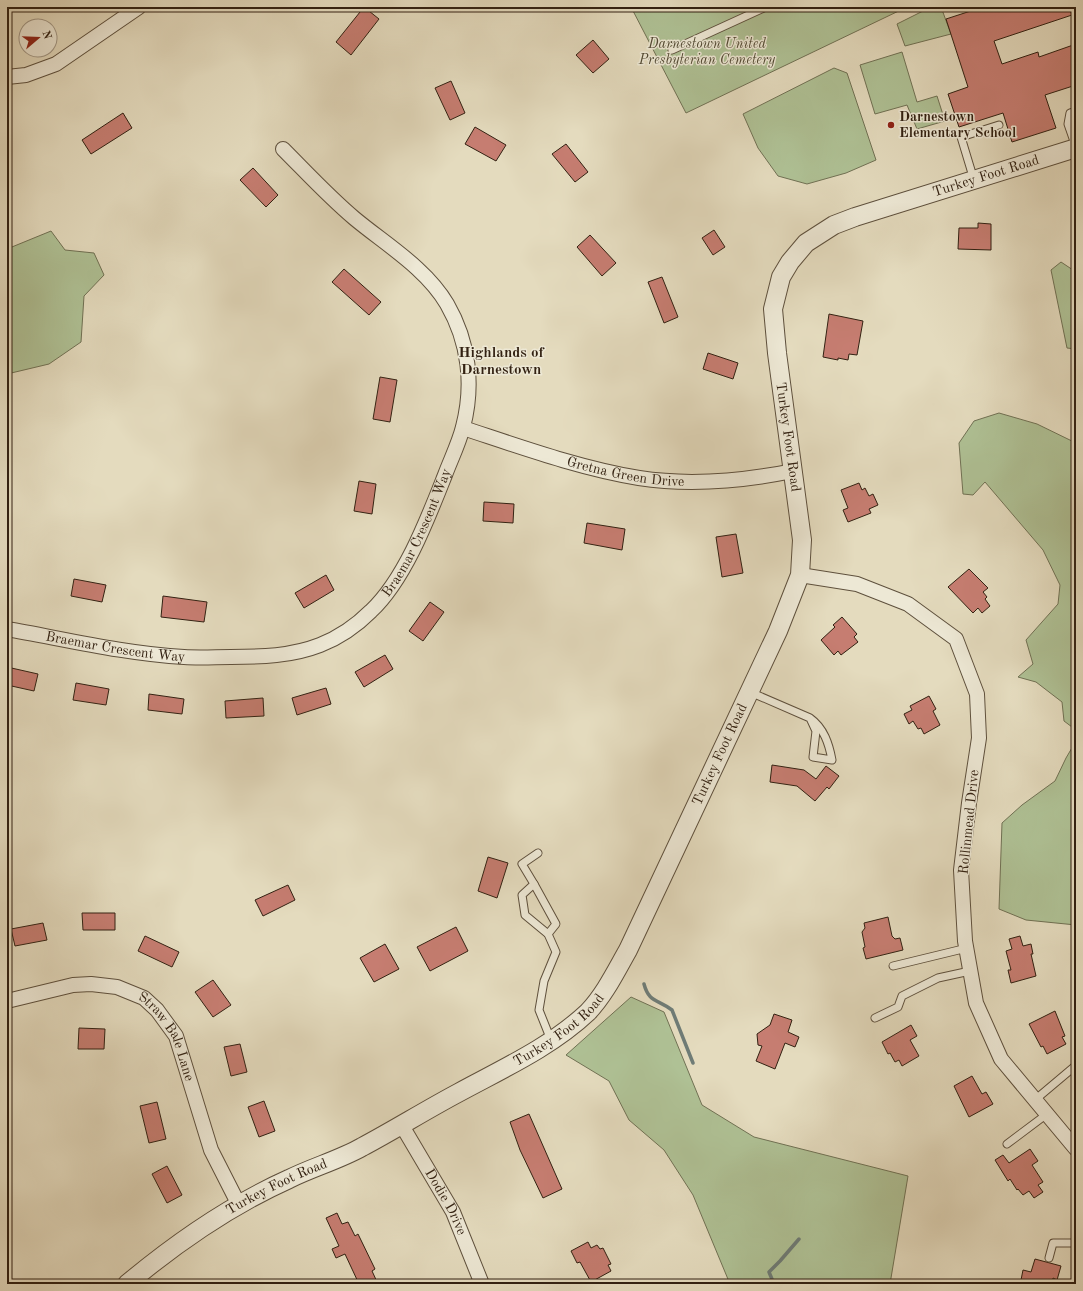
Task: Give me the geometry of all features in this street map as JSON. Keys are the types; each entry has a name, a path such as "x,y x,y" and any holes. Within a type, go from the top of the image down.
{"street":[{"path":"7,77 26,75 56,64 139,7"},
{"name":"Turkey Foot Road","path":"127,1284 152,1263 195,1232 240,1206 288,1179 361,1148 401,1124 529,1055 570,1027 588,1011 604,992 620,964 750,692 778,631 800,575 802,540 776,353 773,309 781,277 790,262 806,243 834,225 855,217 1076,148"},
{"name":"Braemar Crescent Way","path":"7,629 134,651 184,657 270,657 319,645 344,632 371,611 391,587 406,564 435,501 463,428 469,398 469,363 464,340 447,304 434,285 417,269 352,216 283,149"},
{"name":"Gretna Green Drive","path":"463,428 574,464 640,478 687,481 732,481 758,478 793,471"},
{"name":"Rollinmead Drive","path":"800,575 857,584 908,604 956,639 978,694 979,738 961,870 967,948 976,1003 1001,1058 1076,1149"},
{"name":"Straw Bale Lane","path":"7,1001 73,985 91,984 118,987 144,998 157,1010 176,1036 211,1150 240,1206"},
{"name":"Dodie Drive","path":"401,1124 453,1212 482,1284"}],"lane":[{"path":"672,50 766,7"},
{"path":"1076,111 1070,113 1068,124 1076,148"},
{"path":"974,180 962,137 999,124"},
{"path":"750,692 810,718 817,723 829,744 832,760 813,757 816,731 810,718"},
{"path":"538,853 522,864 556,924 548,934"},
{"path":"534,884 522,895 525,915 548,934 556,952 544,980 539,1010 551,1040"},
{"path":"893,966 967,948"},
{"path":"875,1018 898,1007 902,996 938,978 970,971"},
{"path":"1036,1099 1074,1068"},
{"path":"1006,1144 1047,1114"},
{"path":"1049,1258 1054,1243 1076,1243"}],"green space":[{"name":"Darnestown United Presbyterian Cemetery","path":"631,7 907,7 686,113"},
{"path":"931,7 941,7 951,34 905,46 897,24"},
{"path":"902,52 917,102 937,96 945,121 917,129 907,105 875,114 860,65"},
{"path":"834,68 847,73 876,160 846,173 807,184 778,176 758,148 743,114"},
{"path":"51,231 65,250 94,253 104,275 84,296 81,342 49,364 7,374 7,249"},
{"path":"1061,262 1076,272 1076,349 1067,348 1051,270"},
{"path":"999,413 1037,424 1076,443 1076,730 1064,721 1062,702 1036,682 1018,677 1033,664 1026,640 1058,604 1060,585 1043,550 985,482 973,495 963,494 959,443 974,421"},
{"path":"1076,741 1076,925 1026,920 999,909 1002,823 1022,805 1055,781"},
{"path":"631,997 664,1012 702,1105 754,1137 908,1176 890,1284 730,1284 693,1195 664,1150 629,1120 609,1081 566,1055"}],"building":[{"path":"364,7 379,19 351,55 336,42"},
{"name":"Darnestown Elementary School","path":"983,7 1069,7 1072,15 994,41 1002,64 1038,52 1039,57 1076,44 1076,85 1045,95 1056,128 1012,142 1003,113 959,127 948,94 968,87 946,19"},
{"path":"593,40 609,59 593,73 576,55"},
{"path":"451,81 465,113 450,120 435,88"},
{"path":"123,113 132,128 91,154 82,140"},
{"path":"475,127 506,145 496,161 465,144"},
{"path":"566,144 588,172 575,182 552,154"},
{"path":"253,168 278,195 266,207 240,180"},
{"path":"978,223 991,224 991,250 958,249 959,228 978,228"},
{"path":"714,230 725,247 713,255 702,238"},
{"path":"590,235 616,263 602,276 577,247"},
{"path":"344,269 381,302 369,315 332,282"},
{"path":"662,277 678,317 664,323 648,282"},
{"path":"829,314 863,321 857,355 849,354 848,360 823,357"},
{"path":"708,353 738,363 733,379 703,369"},
{"path":"380,377 397,380 390,422 373,419"},
{"path":"359,481 376,484 372,514 354,511"},
{"path":"859,483 862,490 865,488 869,496 873,494 878,505 869,509 871,513 848,522 843,510 848,508 841,490"},
{"path":"484,502 514,504 513,523 483,521"},
{"path":"587,523 625,529 622,550 584,543"},
{"path":"736,534 743,573 722,577 716,537"},
{"path":"969,569 988,588 983,592 987,597 985,599 990,606 982,613 978,608 973,613 948,587"},
{"path":"326,575 334,590 304,608 295,593"},
{"path":"74,579 106,585 102,602 71,596"},
{"path":"163,596 207,602 204,622 161,617"},
{"path":"430,602 444,612 423,641 409,631"},
{"path":"842,617 857,634 854,637 858,642 841,655 838,651 834,655 821,640 835,627 833,625"},
{"path":"385,655 393,669 364,687 355,672"},
{"path":"7,667 38,674 34,691 7,685"},
{"path":"76,683 109,689 106,705 73,700"},
{"path":"326,688 331,704 297,715 292,698"},
{"path":"149,694 184,699 182,714 148,710"},
{"path":"929,696 936,709 933,711 940,725 924,734 921,728 918,729 913,721 909,724 904,714 912,710 910,706"},
{"path":"263,698 264,716 226,718 225,701"},
{"path":"772,765 804,770 816,779 826,766 839,776 829,789 827,787 815,801 797,786 770,782"},
{"path":"488,857 508,863 497,898 478,891"},
{"path":"288,885 295,900 263,916 255,900"},
{"path":"82,913 115,913 115,930 83,930"},
{"path":"888,917 892,936 895,939 900,938 903,950 866,959 863,948 865,947 862,932 865,928 864,923"},
{"path":"43,923 47,940 15,946 11,929"},
{"path":"456,927 468,951 430,971 417,947"},
{"path":"145,936 179,952 172,967 138,951"},
{"path":"1020,936 1023,946 1031,944 1033,954 1031,954 1036,976 1011,983 1008,970 1011,970 1006,951 1012,949 1009,939"},
{"path":"385,944 399,969 374,982 360,958"},
{"path":"213,980 231,1005 213,1017 195,992"},
{"path":"1055,1011 1065,1036 1062,1037 1066,1044 1047,1054 1043,1046 1041,1047 1029,1024"},
{"path":"774,1014 792,1020 788,1032 799,1037 795,1047 785,1043 775,1069 756,1061 762,1046 758,1045 757,1034 770,1025"},
{"path":"911,1025 917,1036 910,1040 919,1056 902,1066 899,1060 895,1062 890,1053 888,1054 882,1042"},
{"path":"79,1028 105,1029 104,1049 78,1049"},
{"path":"240,1044 247,1072 231,1076 224,1047"},
{"path":"972,1076 982,1094 986,1092 993,1104 969,1117 954,1086"},
{"path":"264,1101 275,1131 259,1137 248,1107"},
{"path":"157,1102 166,1139 149,1143 140,1106"},
{"path":"529,1114 562,1189 543,1198 520,1150 510,1122"},
{"path":"1030,1149 1038,1161 1032,1165 1043,1182 1038,1185 1043,1192 1034,1198 1029,1191 1023,1195 1018,1189 1017,1190 1010,1179 1008,1181 995,1160 1003,1155 1009,1163"},
{"path":"167,1166 182,1195 167,1203 152,1174"},
{"path":"337,1213 342,1224 348,1222 355,1236 358,1234 375,1269 372,1271 378,1284 359,1284 345,1254 336,1258 332,1249 339,1246 326,1218"},
{"path":"588,1242 591,1248 597,1245 600,1249 603,1248 611,1264 608,1265 611,1271 591,1282 580,1262 577,1263 571,1251"},
{"path":"1035,1259 1061,1266 1057,1280 1053,1278 1052,1284 1029,1284 1021,1280 1023,1270 1031,1272"}],"waterway":[{"path":"644,984 651,998 672,1010 693,1063"},
{"path":"774,1284 769,1272 799,1239"}],"place":[{"name":"Darnestown Elementary School","path":"891,125"}],"district":[{"name":"Highlands of Darnestown","path":"501,362"}]}
